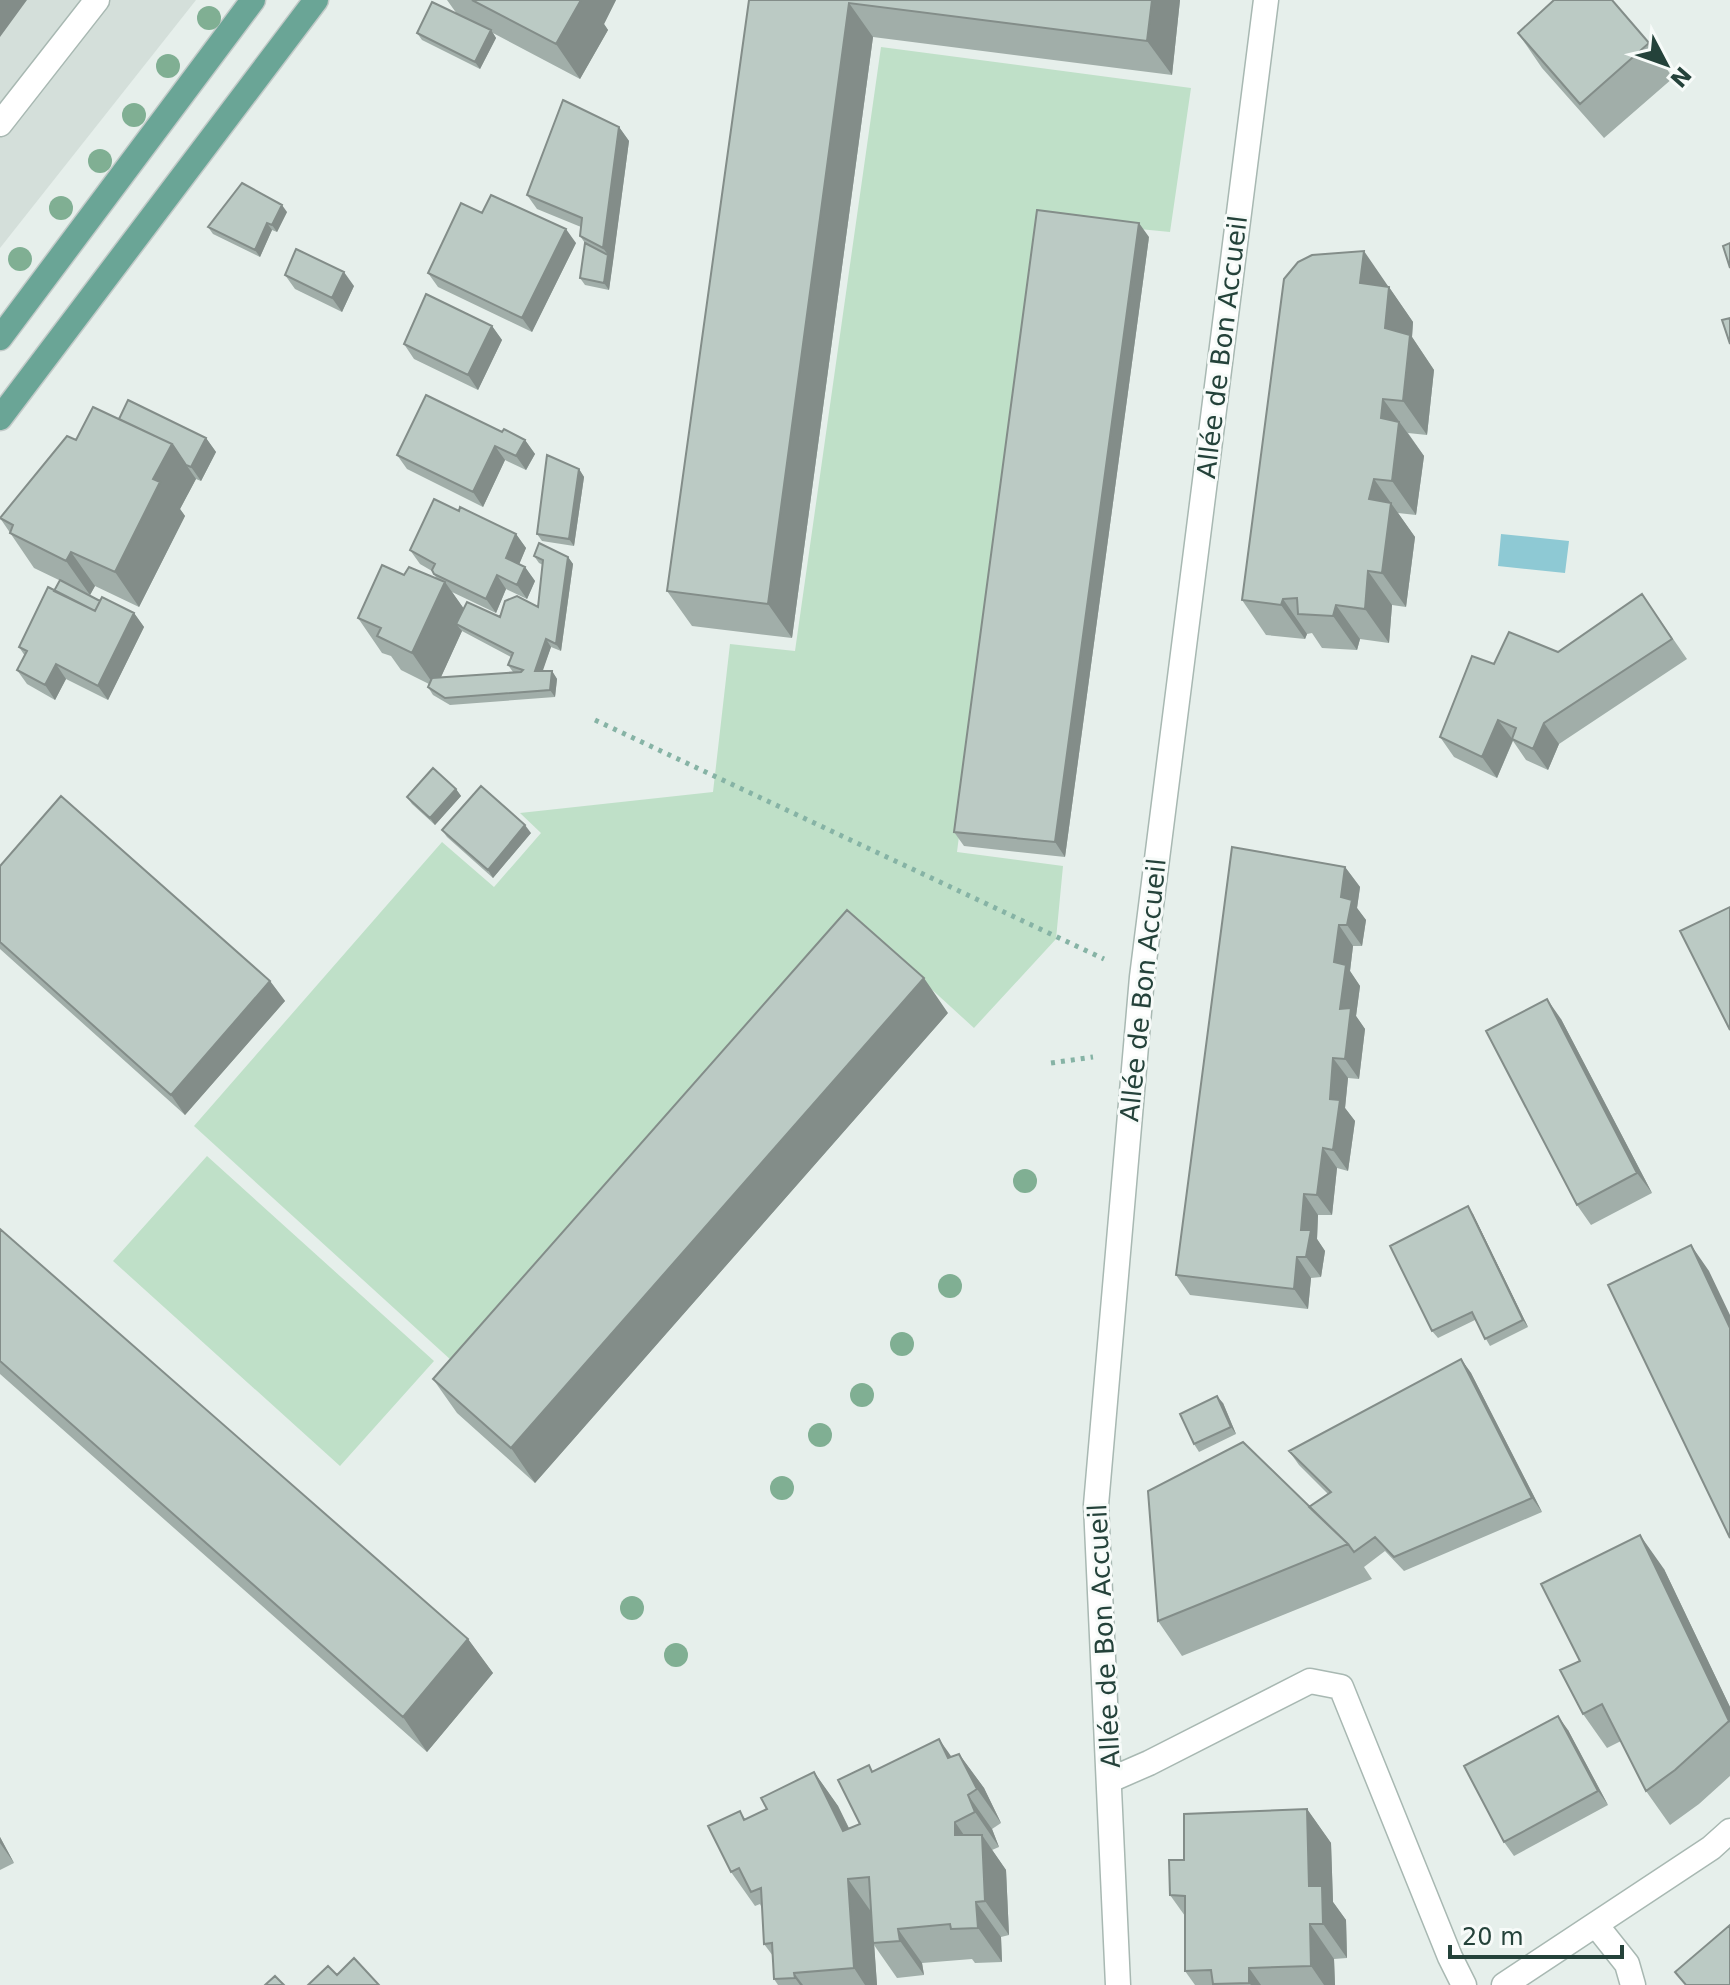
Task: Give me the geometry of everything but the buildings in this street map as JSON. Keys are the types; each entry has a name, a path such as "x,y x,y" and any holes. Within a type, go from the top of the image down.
{"main road":[{"path":"0,338 253,0"},
{"path":"0,418 316,0"}],"street":[{"path":"0,124 97,0"},
{"name":"Allée de Bon Accueil","path":"1118,1985 1096,1505 1142,977 1266,0"},
{"path":"1110,1780 1310,1681 1341,1687 1464,1985"},
{"path":"1504,1985 1711,1848 1730,1831"},
{"path":"1596,1925 1627,1964 1633,1985"}],"path":[{"path":"595,720 1142,977"},
{"path":"1051,1063 1090,1057"}],"shaded area":[{"path":"0,0 196,0 0,248"}],"green space":[{"path":"881,47 1191,88 1170,232 1037,219 957,852 1063,866 1056,939 974,1028 871,934 474,1381 194,1126 442,842 494,887 541,833 520,813 713,792 730,644 795,651"},
{"path":"207,1156 434,1361 340,1466 113,1261"}],"water":[{"path":"1501,534 1569,541 1565,573 1498,566"}]}
